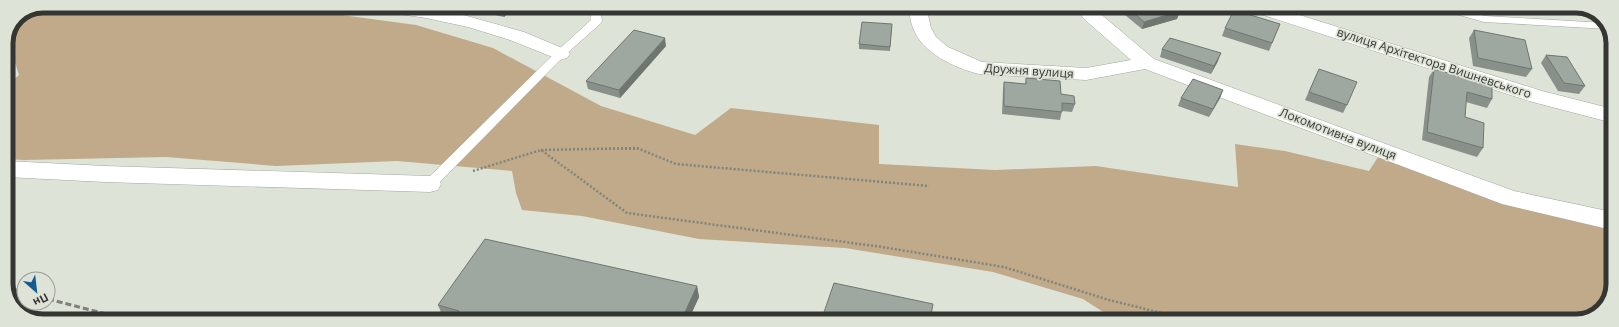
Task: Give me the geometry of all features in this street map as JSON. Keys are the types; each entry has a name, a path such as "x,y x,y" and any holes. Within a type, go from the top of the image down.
{"street":[{"path":"432,13 520,36 560,54"},
{"name":"Дружня вулиця","path":"919,13 922,28 929,40 941,51 978,68 1086,74 1147,63"},
{"name":"Локомотивна вулиця","path":"1089,13 1147,63 1510,198 1606,219"},
{"name":"вулиця Архітектора Вишневського","path":"1279,13 1536,96 1606,114"},
{"path":"13,169 113,175 430,184"}],"lane":[{"path":"430,184 560,54 597,21 596,13"},
{"path":"1463,13 1484,19 1600,25"}],"path":[{"path":"467,173 541,150 636,148 676,164 929,186"},
{"path":"541,150 627,213 882,247 1004,267 1109,300 1166,314"}],"shaded area":[{"path":"43,13 310,13 342,15 416,25 493,48 601,106 695,135 731,108 879,125 879,164 995,170 1096,166 1238,187 1235,144 1285,151 1369,171 1382,151 1510,198 1606,220 1606,284 1602,299 1596,307 1587,312 1576,314 1106,314 1083,299 993,272 845,248 699,239 582,216 522,210 516,193 512,171 397,161 276,166 166,157 13,159 13,80 19,75 13,56 15,32 18,26 26,18 32,15"}],"building":[{"path":"1134,13 1173,13 1144,22"},
{"path":"1232,13 1244,13 1280,24 1272,43 1225,28"},
{"path":"862,22 892,24 890,47 859,44"},
{"path":"634,30 665,38 619,90 586,81"},
{"path":"1474,30 1525,40 1532,69 1478,58"},
{"path":"1170,38 1221,53 1214,66 1162,49"},
{"path":"1546,55 1567,57 1585,86 1564,83"},
{"path":"1319,69 1357,82 1347,105 1309,92"},
{"path":"1434,69 1492,85 1492,99 1467,92 1465,117 1484,123 1483,148 1427,132"},
{"path":"1026,78 1060,81 1061,94 1074,96 1075,104 1062,103 1062,112 1004,106 1004,82 1026,84"},
{"path":"1193,79 1223,90 1213,109 1181,98"},
{"path":"485,239 697,286 684,314 457,314 459,311 438,305"},
{"path":"834,283 933,304 931,314 823,314"}],"railway":[{"path":"56,301 106,314"}]}
